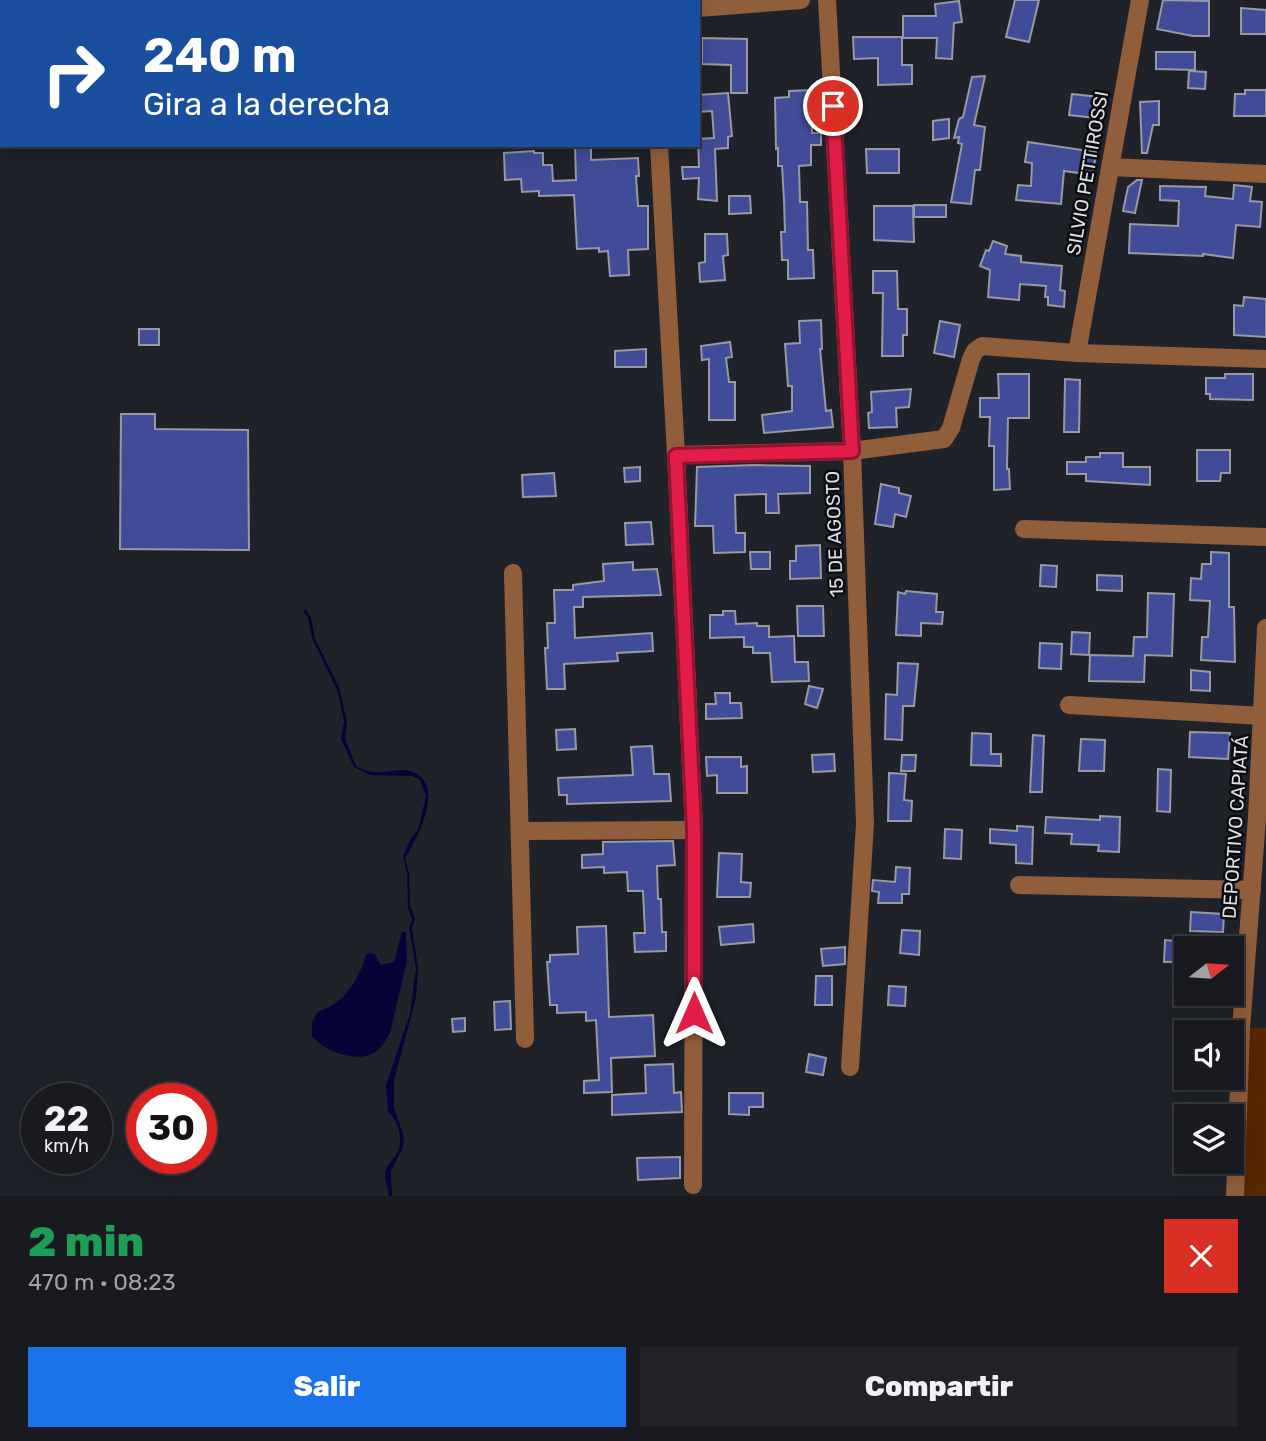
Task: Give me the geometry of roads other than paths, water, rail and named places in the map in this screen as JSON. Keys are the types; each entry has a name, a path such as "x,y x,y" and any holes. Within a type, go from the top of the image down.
{"street":[{"path":"700,8 801,0"},
{"name":"15 DE AGOSTO","path":"827,0 852,451 865,822 850,1067"},
{"name":"SILVIO PETTIROSSI","path":"1077,353 1140,0"},
{"path":"659,147 694,830 693,1185"},
{"path":"1110,167 1266,174"},
{"path":"676,456 852,451 944,439 951,428 971,359 975,351 982,346 1077,353 1266,359"},
{"path":"1024,529 1266,537"},
{"path":"513,573 525,1039"},
{"name":"DEPORTIVO CAPIATÁ","path":"1235,1196 1241,1030 1263,716 1266,628"},
{"path":"1069,705 1263,716"},
{"path":"520,831 694,830"},
{"path":"1019,885 1252,890"}]}
